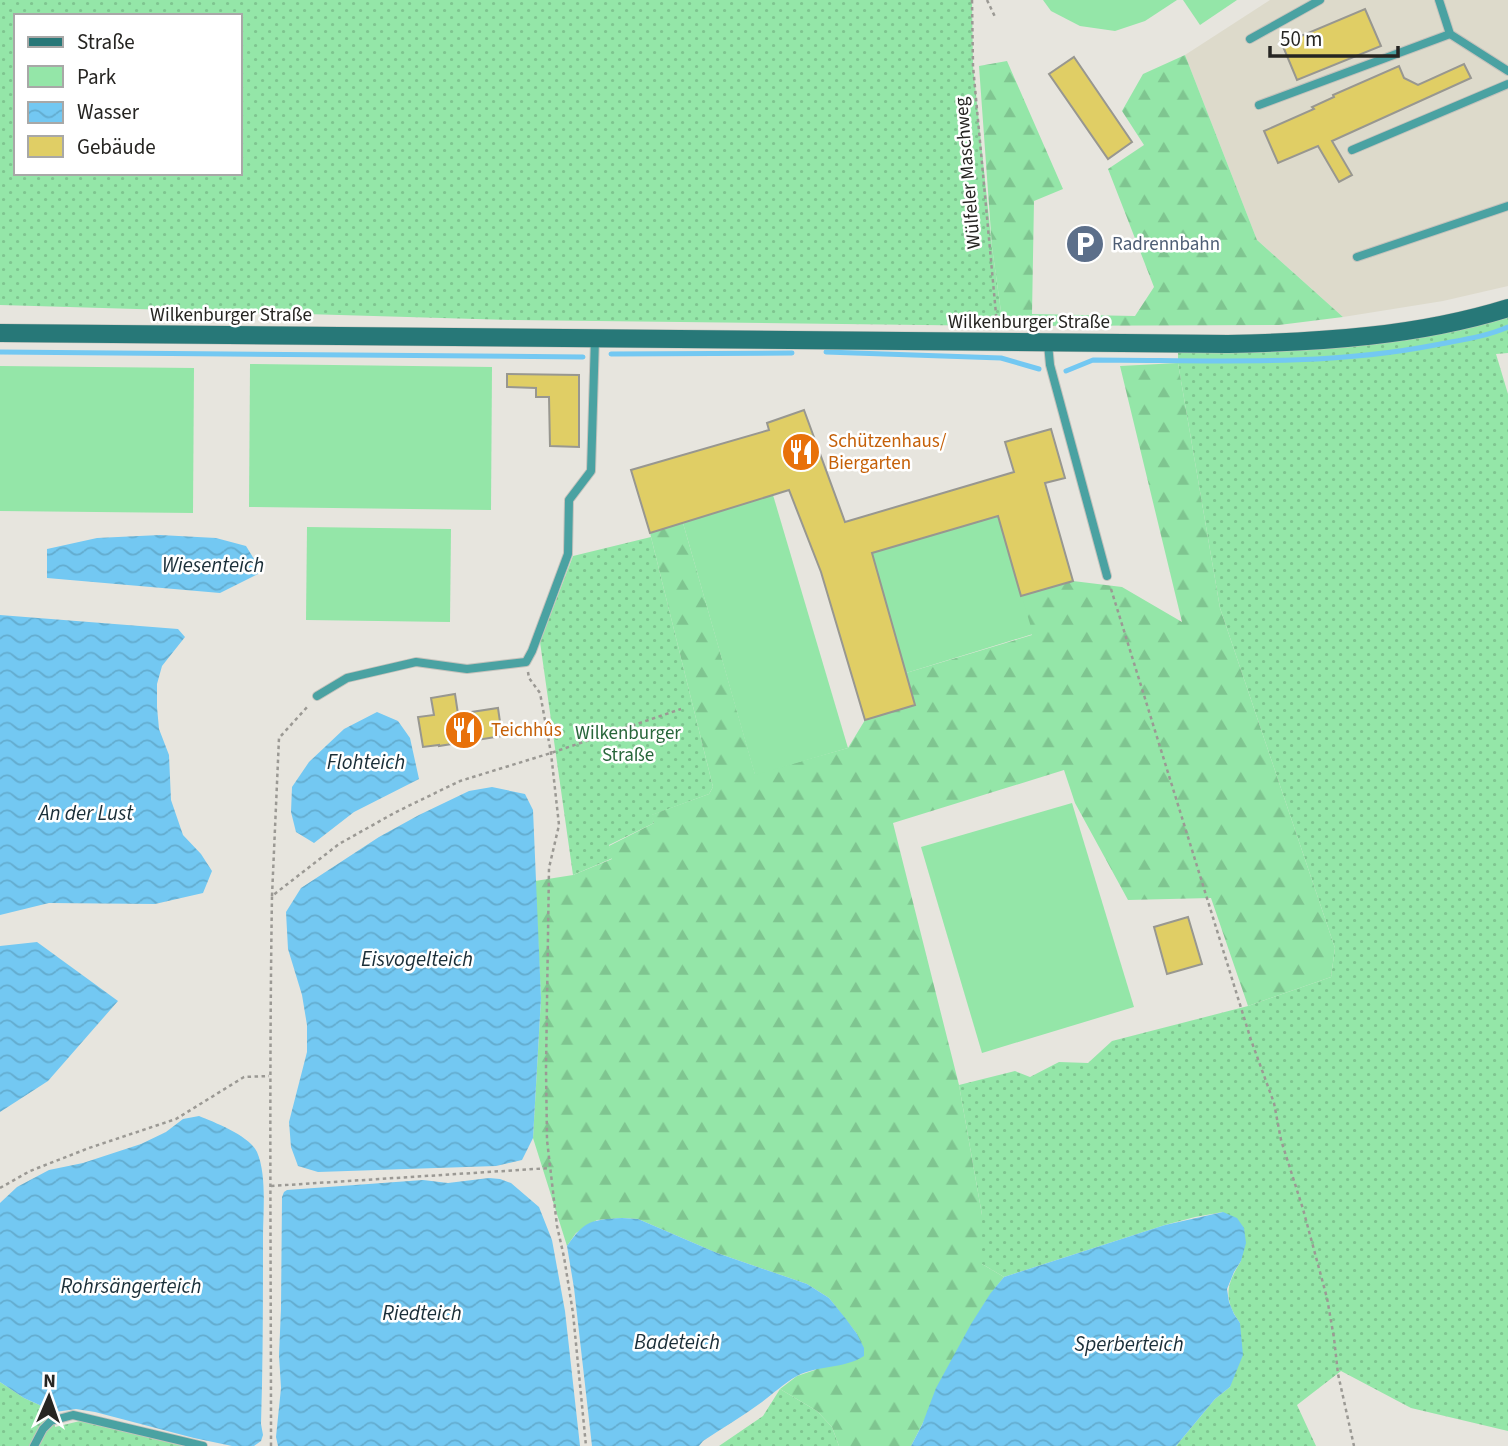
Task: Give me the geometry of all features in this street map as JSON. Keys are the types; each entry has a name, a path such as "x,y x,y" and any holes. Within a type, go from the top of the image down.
{"main road":[{"name":"Wilkenburger Straße","path":"0,333 1048,344 1292,343 1359,338 1425,328 1508,308"}],"lane":[{"path":"1250,39 1320,0"},
{"path":"1439,0 1450,34 1508,71"},
{"path":"1259,105 1450,34"},
{"path":"1352,150 1508,85"},
{"path":"1357,257 1508,206"},
{"path":"317,696 347,678 416,662 467,669 526,662 568,554 569,500 591,471 595,338"},
{"path":"1048,344 1050,365 1107,576"},
{"path":"34,1446 43,1429 51,1421 73,1415 203,1446"}],"path":[{"name":"Wülfeler Maschweg","path":"972,0 973,66 998,343"},
{"path":"987,0 996,19"},
{"path":"1107,576 1247,1026 1274,1103 1281,1140 1327,1298 1338,1374 1354,1446"},
{"path":"526,662 529,678 540,693 551,753 559,825 549,868 547,1140 557,1226 573,1313 586,1446"},
{"path":"271,1446 272,896 279,738 317,696"},
{"path":"272,896 339,844 460,781 681,709"},
{"path":"0,1188 30,1171 89,1147 176,1119 244,1077 270,1076"},
{"path":"271,1186 550,1168"}],"shaded area":[{"path":"1270,0 1508,0 1508,286 1443,301 1343,317 1257,240 1185,55"}],"green space":[{"path":"0,0 972,0 973,66 1003,326 513,320 0,305"},
{"path":"1043,0 1177,0 1145,21 1115,31 1080,26 1051,11"},
{"path":"1183,0 1237,0 1200,25"},
{"path":"1185,55 1257,240 1343,317 1279,325 1003,326 992,247 979,66 1007,61 1063,189 1034,201 1032,314 1135,316 1154,287 1108,169 1144,145 1122,111 1143,74"},
{"path":"1508,308 1508,353 1496,354 1508,394 1508,1431 1411,1408 1341,1371 1297,1405 1316,1446 1176,1446 1215,1399 1230,1387 1240,1323 1231,1307 1228,1292 1232,1277 1241,1261 1223,1212 1165,1225 1004,1277 982,1264 982,1215 959,1085 1015,1071 1030,1077 1059,1062 1088,1063 1112,1041 1248,1006 1331,977 1335,948 1220,608 1178,363 1178,344 1292,343"},
{"path":"1178,363 1220,608 1335,948 1331,977 1248,1006 1211,898 1128,900 1075,803 1064,770 893,823 959,1085 982,1215 982,1264 1004,1277 965,1337 911,1446 839,1446 832,1427 817,1411 780,1389 797,1376 815,1370 857,1334 829,1298 807,1284 717,1253 638,1219 597,1220 576,1233 567,1246 533,1138 541,998 535,881 573,875 612,859 609,846 654,823 651,815 709,794 713,787 650,533 683,523 755,774 848,748 865,720 915,705 906,673 1032,635 1021,596 1073,581 1122,587 1182,622 1120,366"},
{"path":"250,364 492,367 491,510 249,507"},
{"path":"0,366 194,368 193,513 0,511"},
{"path":"773,495 848,748 755,775 683,523"},
{"path":"998,516 1033,634 906,673 872,553"},
{"path":"307,527 451,529 450,622 306,620"},
{"name":"Wilkenburger Straße","path":"651,537 713,787 709,794 652,815 654,823 609,845 613,858 573,875 540,642 573,556"},
{"path":"1072,803 1134,1007 982,1053 921,847"},
{"path":"0,1382 24,1398 55,1412 55,1427 80,1421 190,1446 0,1446"},
{"path":"780,1389 817,1411 832,1427 839,1446 719,1446 763,1416"}],"water":[{"name":"Wiesenteich","path":"160,535 216,538 246,546 262,572 220,593 47,578 47,549 97,538"},
{"name":"An der Lust","path":"0,615 178,629 185,637 162,666 157,684 157,707 159,729 169,755 171,800 183,835 212,871 203,893 155,904 49,903 0,915"},
{"name":"Flohteich","path":"377,712 398,721 410,738 419,779 354,812 314,843 296,832 291,812 292,787 309,762 344,729"},
{"name":"Eisvogelteich","path":"492,787 525,794 533,810 541,998 533,1138 522,1160 496,1166 318,1172 298,1166 291,1147 289,1122 307,1052 307,1025 302,995 288,949 286,912 301,888 379,837 469,791"},
{"path":"37,942 118,1001 48,1081 0,1112 0,946"},
{"name":"Rohrsängerteich","path":"199,1116 247,1140 257,1152 262,1171 263,1435 261,1441 254,1446 232,1446 194,1438 95,1412 76,1409 55,1412 24,1398 0,1382 0,1203 17,1187 49,1170 83,1163 141,1144 166,1132 183,1119"},
{"name":"Riedteich","path":"489,1178 511,1183 539,1207 552,1240 565,1311 580,1446 278,1446 276,1437 281,1388 279,1355 284,1192 423,1180 448,1183"},
{"name":"Sperberteich","path":"1223,1212 1237,1218 1244,1228 1246,1243 1241,1261 1227,1289 1229,1302 1240,1323 1243,1355 1230,1387 1215,1399 1176,1446 911,1446 936,1388 971,1324 1004,1277 1165,1225"},
{"name":"Badeteich","path":"622,1218 638,1219 717,1253 807,1284 829,1298 846,1319 864,1348 864,1356 848,1363 797,1376 699,1446 592,1446 567,1246 584,1226"}],"building":[{"path":"1365,9 1381,46 1297,80 1282,44"},
{"path":"1074,57 1132,142 1108,159 1049,74"},
{"path":"1464,64 1471,78 1332,141 1352,175 1339,182 1318,146 1278,163 1264,131 1314,109 1312,107 1334,97 1333,95 1399,66 1404,78 1418,85"},
{"path":"507,374 579,375 579,447 550,446 549,397 536,397 536,388 507,387"},
{"path":"804,410 845,522 1014,472 1005,442 1051,429 1065,478 1045,483 1073,581 1021,596 998,516 872,553 915,705 865,720 821,572 789,490 650,533 631,470 769,430 767,423"},
{"path":"455,694 458,714 498,708 502,736 423,747 418,717 434,715 431,698"},
{"path":"1188,917 1202,964 1167,974 1154,927"}],"waterway":[{"path":"1066,371 1093,360 1265,361 1350,357 1463,340 1508,327"},
{"path":"0,352 583,357"},
{"path":"826,352 1001,358 1039,369"},
{"path":"611,354 792,353"}],"place":[{"name":"Radrennbahn","path":"1085,244"},
{"name":"Schützenhaus/ Biergarten","path":"801,452"},
{"name":"Teichhûs","path":"464,730"}]}
